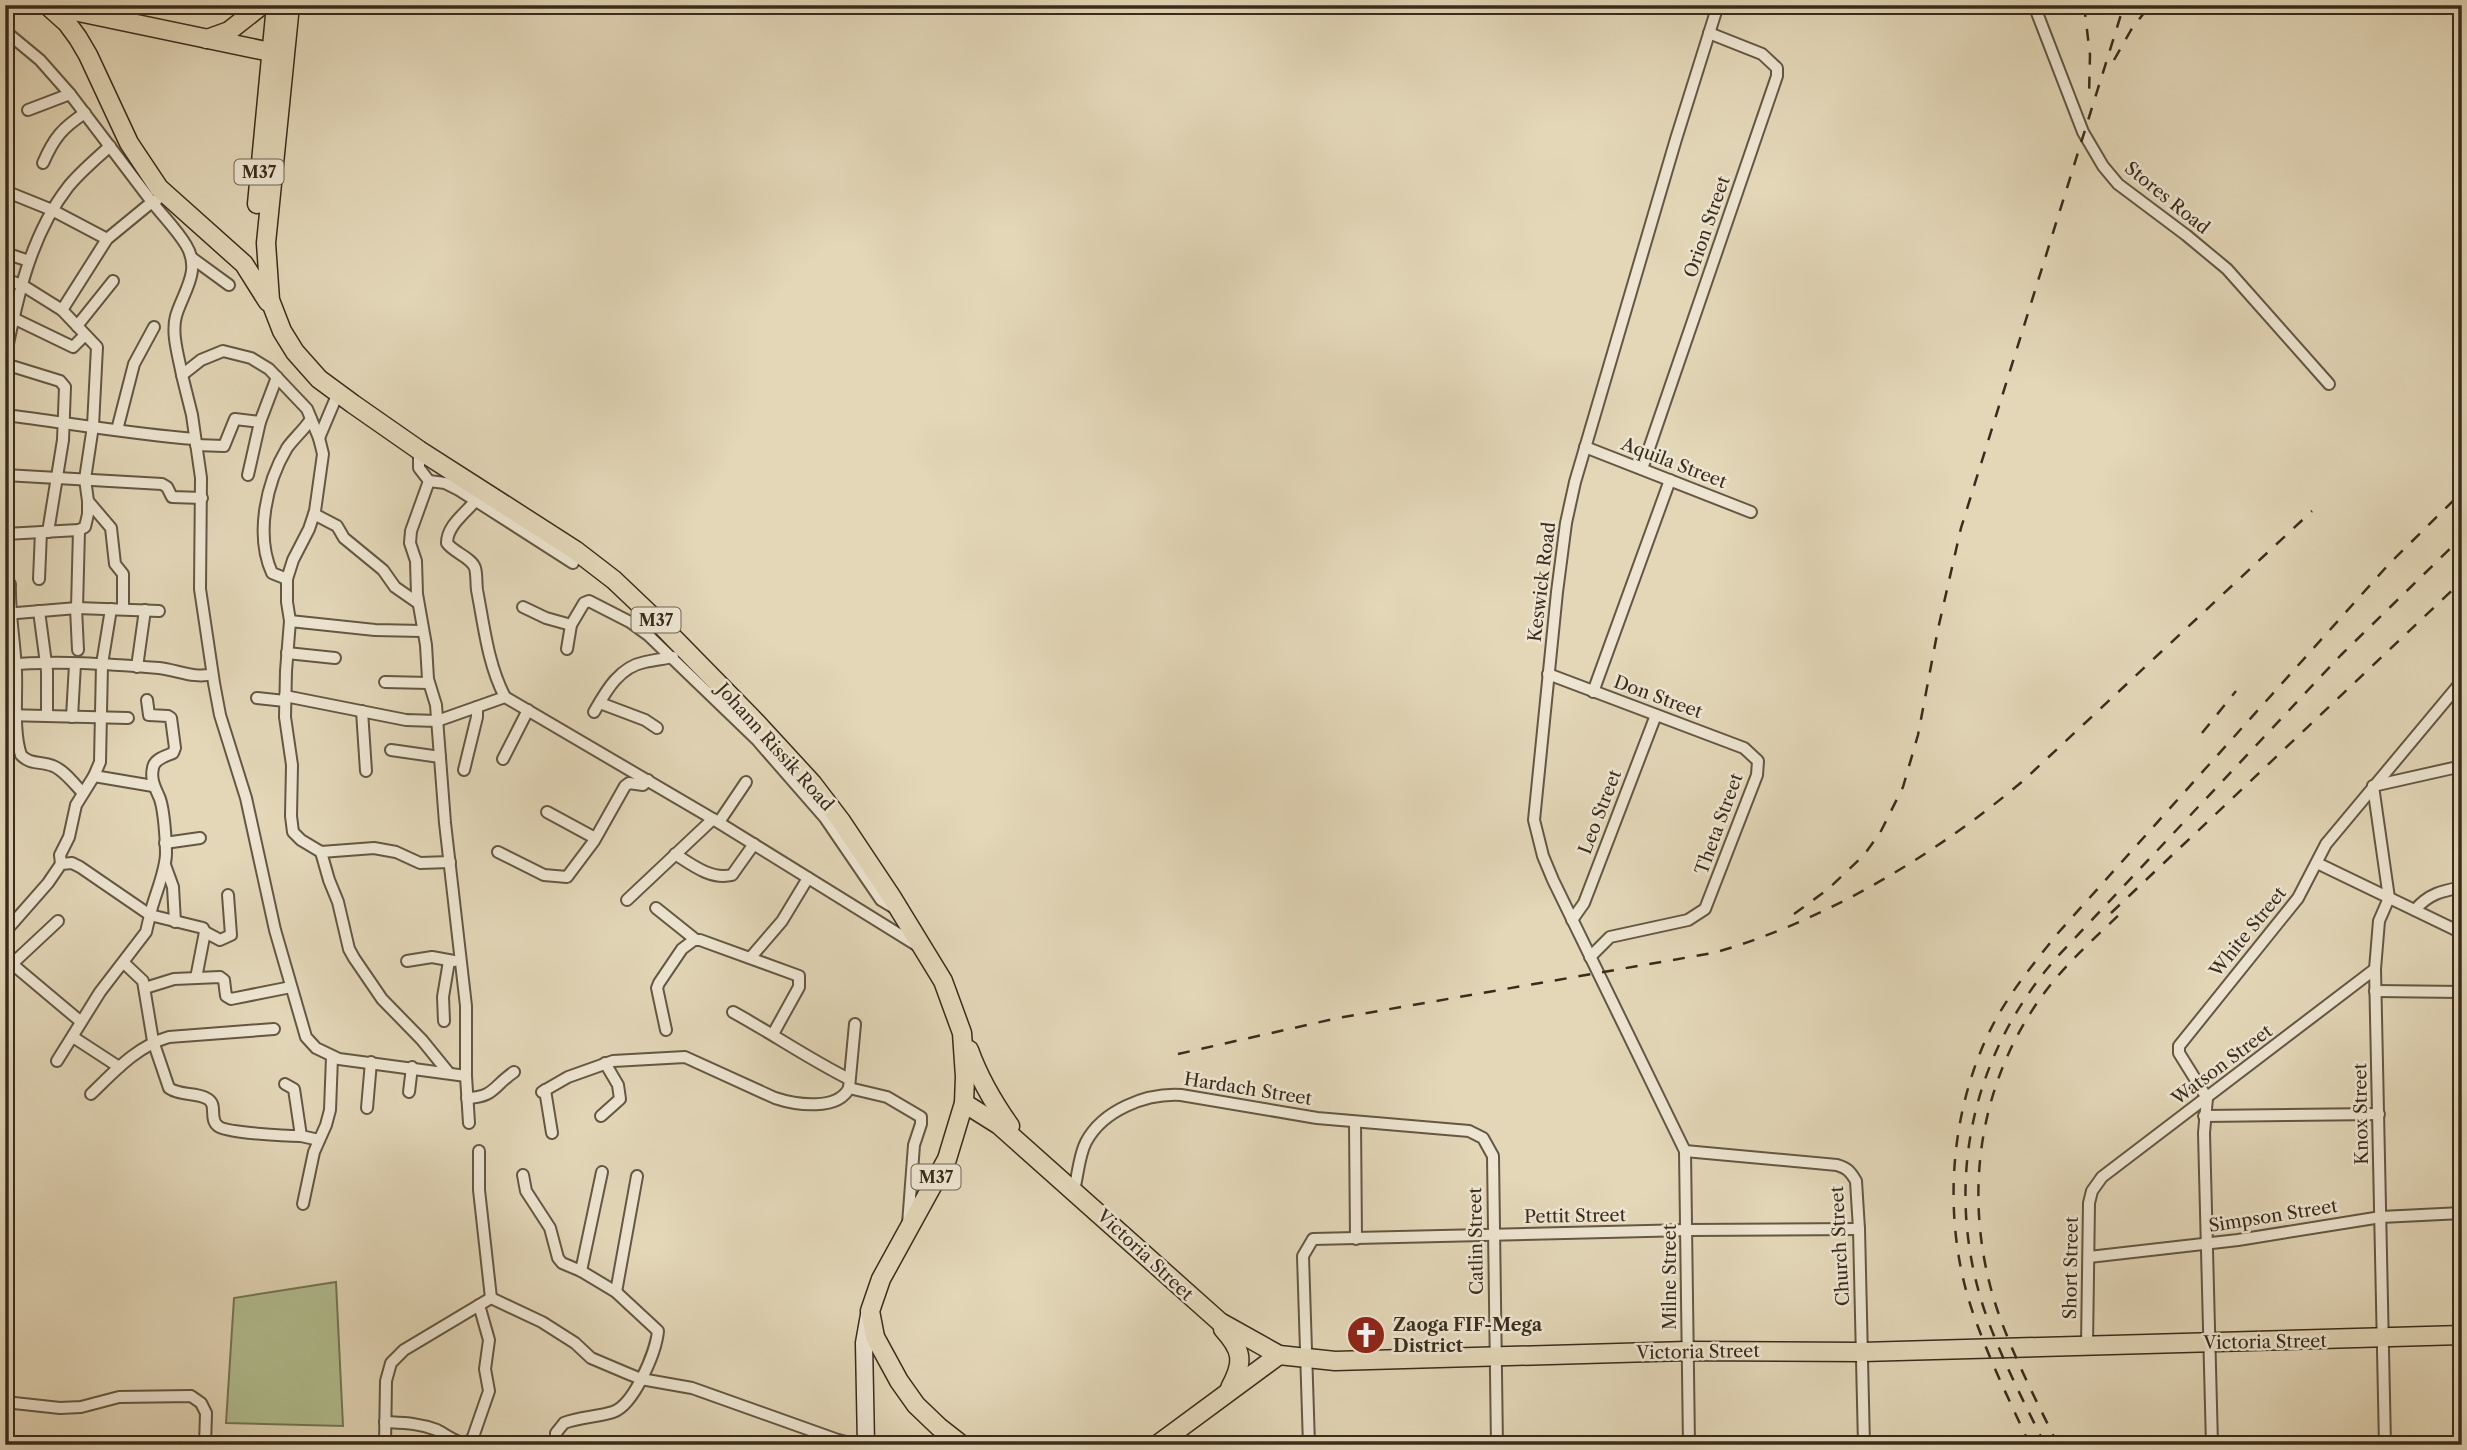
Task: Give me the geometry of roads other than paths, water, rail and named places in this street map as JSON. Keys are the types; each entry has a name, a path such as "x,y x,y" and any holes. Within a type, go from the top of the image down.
{"main road":[{"path":"47,5 278,54"},
{"path":"47,5 78,37 130,143 159,188 159,198 244,264 274,311"},
{"path":"207,39 229,31 262,5"},
{"path":"276,5 278,54"},
{"path":"278,54 290,5"},
{"name":"Johann Rissik Road","path":"278,54 266,224 268,290 282,331 295,352 319,379 338,393 614,580 689,654 811,783 841,821 943,981 962,1034 965,1077 961,1112 947,1158 881,1279 870,1311"},
{"path":"962,1034 978,1073 1019,1143"},
{"name":"Victoria Street","path":"961,1112 1019,1143 1220,1322 1279,1356 1335,1360 1687,1351 1862,1352 2462,1335"},
{"path":"870,1311 875,1337 915,1405 961,1445"},
{"path":"1220,1322 1241,1360 1237,1375 1228,1391"},
{"path":"1157,1445 1279,1356"}],"street":[{"name":"Keswick Road","path":"1685,1151 1572,920 1543,856 1534,820 1566,523 1585,447 1718,5"},
{"name":"Stores Road","path":"2034,5 2083,132 2109,174 2118,184 2227,269 2329,384"},
{"path":"5,31 40,60 70,93 110,146 159,198 192,258 191,283 176,317 175,332 196,442 202,498 200,589 212,674 220,715 246,798 275,930 306,1037 316,1048 332,1057 466,1076"},
{"name":"Orion Street","path":"1642,469 1777,76 1777,68 1762,54 1709,33"},
{"path":"28,110 70,93"},
{"path":"43,163 54,140 65,126 85,113"},
{"path":"39,579 44,532 63,440 64,383 5,361 13,318 29,261 52,210 68,187 110,146"},
{"path":"5,191 52,210 107,239"},
{"path":"62,310 107,239 159,198"},
{"path":"5,253 29,261"},
{"path":"192,258 229,285"},
{"path":"5,279 22,285 62,310 97,347 93,426 85,479 88,501 88,520 85,527 79,530 5,534"},
{"path":"13,318 73,347 113,281"},
{"path":"117,430 134,363 153,327"},
{"path":"182,376 201,360 223,351 251,358 269,369 307,409 323,454 314,514 293,559 287,579 290,621 285,717 292,765 291,825 296,836 321,852 374,848 396,852 420,863 450,862"},
{"path":"248,475 260,422 277,377"},
{"path":"319,438 338,393"},
{"path":"5,415 221,447 224,446 235,419 260,422"},
{"path":"287,579 272,573 265,559 262,519 284,455 311,419"},
{"name":"Aquila Street","path":"1585,447 1751,512"},
{"path":"419,450 419,468 429,481 444,483 476,500 573,563"},
{"path":"5,475 162,484 167,487 172,497 202,498"},
{"path":"1593,692 1670,480"},
{"path":"429,481 410,538 416,561 418,603 426,645 429,683 436,705 450,862 455,961 466,1006 469,1123"},
{"path":"476,500 456,521 448,533 447,543 474,566 484,631 496,680 505,697 716,820 925,950"},
{"path":"5,932 61,864 60,855 69,837 76,805 100,762 102,664 123,575 115,564 111,528 88,501"},
{"path":"314,514 337,526 344,538 383,570 395,587 418,603"},
{"path":"78,650 76,608 79,530"},
{"path":"10,584 7,614 10,715 21,755 30,762 60,769 83,793"},
{"path":"567,649 571,625 584,603 589,601 630,622 648,635 708,691 773,758 825,818 881,900 901,912"},
{"path":"523,607 546,618 571,625"},
{"path":"7,614 76,608 159,611"},
{"path":"137,667 145,610"},
{"path":"39,611 46,664 47,716"},
{"path":"290,621 375,630 422,631"},
{"path":"287,653 335,658"},
{"path":"657,728 645,720 597,707 617,678 632,666 689,654"},
{"path":"10,664 102,664 185,672 202,677 212,674"},
{"path":"72,717 75,664"},
{"name":"Don Street","path":"1548,674 1744,748 1754,755"},
{"name":"White Street","path":"2207,1098 2179,1053 2179,1046 2298,898 2326,844 2462,681"},
{"path":"385,682 429,683"},
{"path":"257,698 285,698 406,720 437,721 505,697"},
{"path":"147,701 149,715 171,718 175,748 173,753 154,764 152,769 153,786 160,800 165,865 173,887 175,922"},
{"path":"464,769 477,707"},
{"path":"503,759 528,710"},
{"path":"362,711 366,771"},
{"path":"10,715 128,719"},
{"name":"Leo Street","path":"1572,920 1584,903 1656,715"},
{"path":"391,750 440,757"},
{"name":"Theta Street","path":"1590,957 1610,937 1688,920 1708,905 1757,775 1758,761 1754,755"},
{"path":"2373,786 2462,766"},
{"path":"94,776 153,786"},
{"path":"498,852 544,875 567,877 596,838 625,786 629,783 643,785 648,780"},
{"path":"627,900 675,854 716,820 746,782"},
{"name":"Knox Street","path":"2373,786 2389,898 2379,921 2375,969 2385,1445"},
{"path":"547,812 596,838"},
{"path":"165,843 200,838"},
{"path":"675,854 697,869 727,876 732,875 754,844"},
{"path":"321,852 354,958 382,999 422,1040 448,1072"},
{"path":"61,864 72,863 80,867 150,915 203,928 205,932 220,940 231,935 228,895"},
{"path":"2317,863 2462,933"},
{"path":"57,1061 80,1021 146,932 156,887 165,865"},
{"path":"751,957 782,921 808,878"},
{"path":"2415,910 2423,900 2436,892 2462,887"},
{"path":"656,908 696,940 799,976 799,987 773,1034"},
{"path":"58,921 8,961 80,1021"},
{"path":"196,978 205,932"},
{"path":"666,1030 657,988 682,949 696,940"},
{"path":"407,961 432,957 455,961"},
{"path":"444,1021 443,997 455,961"},
{"path":"124,963 143,981 153,1041 169,1088 210,1099 214,1103 215,1122 221,1128 319,1140"},
{"name":"Watson Street","path":"2092,1191 2102,1177 2375,969"},
{"path":"145,988 174,979 220,977 224,980 226,996 231,999 291,986"},
{"path":"2375,991 2462,992"},
{"path":"733,1012 773,1034 849,1083 887,1097 922,1117 914,1145 907,1230"},
{"path":"552,1133 544,1091 568,1077 613,1060 685,1056 783,1101 834,1103 845,1095 849,1083 855,1024"},
{"path":"91,1094 119,1067 153,1041 169,1037 274,1030"},
{"path":"73,1037 119,1067"},
{"path":"303,1204 312,1162 330,1110 332,1057"},
{"path":"367,1108 371,1062"},
{"path":"601,1116 620,1099 618,1085 605,1063"},
{"path":"409,1092 412,1068"},
{"path":"467,1098 489,1095 503,1079 514,1072"},
{"path":"285,1084 294,1089 301,1136"},
{"name":"Hardach Street","path":"1074,1190 1084,1145 1094,1129 1108,1117 1144,1099 1162,1094 1317,1118 1469,1131"},
{"path":"2207,1098 2204,1116 2213,1445"},
{"path":"2204,1116 2379,1114"},
{"path":"1354,1122 1356,1239"},
{"name":"Catlin Street","path":"1469,1131 1483,1138 1493,1156 1497,1445"},
{"path":"479,1151 479,1190 491,1298"},
{"name":"Church Street","path":"1685,1151 1837,1165 1847,1169 1856,1181 1860,1229 1864,1445"},
{"name":"Milne Street","path":"1685,1151 1689,1445"},
{"path":"580,1271 602,1171"},
{"path":"523,1175 527,1191 550,1228 558,1258 562,1263 616,1292 658,1331 641,1379 630,1398 617,1410 564,1423 556,1433 556,1445"},
{"path":"616,1292 637,1176"},
{"name":"Short Street","path":"2087,1346 2089,1203 2092,1191"},
{"name":"Simpson Street","path":"2089,1257 2207,1244 2381,1217 2462,1213"},
{"name":"Pettit Street","path":"1306,1358 1303,1256 1313,1239 1688,1230 1860,1229"},
{"path":"384,1445 386,1376 397,1355 491,1298"},
{"path":"491,1298 518,1309 563,1334 591,1358 641,1379 692,1388 859,1445"},
{"path":"385,1422 427,1426 461,1444 468,1443 473,1437 489,1391 485,1369 489,1340 479,1305"},
{"name":"Johann Rissik Road","path":"866,1445 864,1343 870,1311"},
{"path":"1306,1358 1309,1445"},
{"path":"5,1402 60,1408 81,1407 133,1396 191,1396 201,1403 206,1413 205,1445"},
{"path":"825,1445 838,1440"}],"railway":[{"path":"2084,5 2090,55 2089,96"},
{"path":"1794,914 1827,890 1864,855 1880,833 1903,787 1918,735 1961,528 2124,5"},
{"path":"2114,60 2131,30 2150,5"},
{"path":"2030,1445 1979,1330 1963,1280 1957,1245 1954,1210 1957,1140 1973,1071 1986,1039 2010,997 2058,933 2389,564 2462,492"},
{"path":"1178,1054 1338,1018 1713,953 1755,940 1837,904 1917,859 2024,780 2312,511"},
{"path":"2045,1445 2005,1361 1984,1309 1972,1262 1966,1215 1966,1168 1973,1122 1986,1078 2004,1035 2028,994 2058,956 2341,655 2462,537"},
{"path":"2111,913 2462,581"},
{"path":"2202,733 2236,691"},
{"path":"2058,1445 2010,1344 1986,1269 1978,1187 1982,1147 2002,1068 2020,1031 2060,973 2123,911"}],"place":[{"name":"Zaoga FIF-Mega District","path":"1366,1335"}]}
